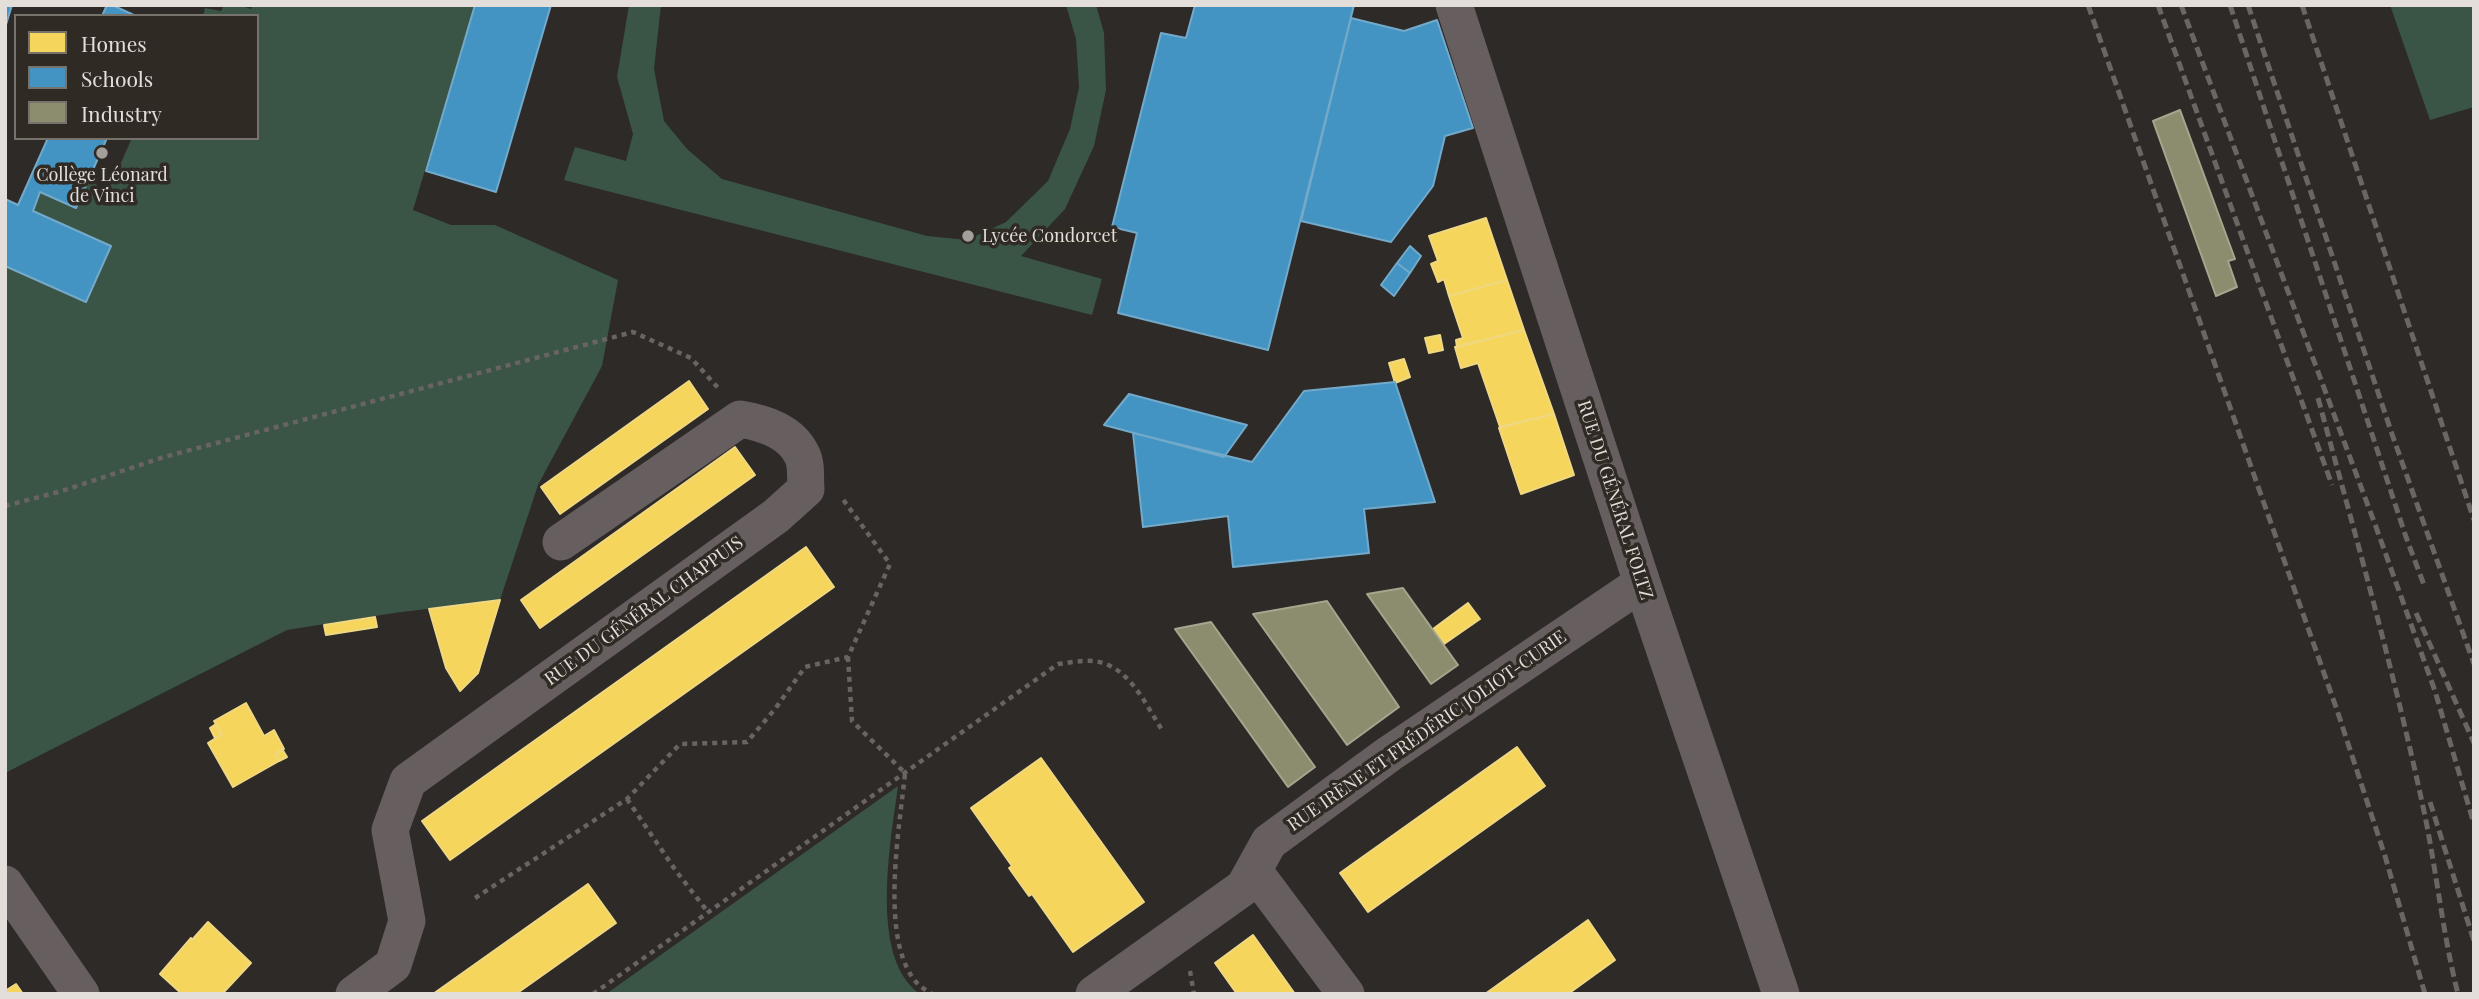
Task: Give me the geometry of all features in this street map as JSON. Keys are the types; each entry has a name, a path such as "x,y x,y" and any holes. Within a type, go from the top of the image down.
{"street":[{"name":"RUE DU GÉNÉRAL FOLTZ","path":"1454,5 1642,583 1781,994"},
{"path":"561,542 740,419 763,423 790,438 804,457"},
{"name":"RUE DU GÉNÉRAL CHAPPUIS","path":"354,994 393,965 407,921 390,830 408,781 776,516 806,489 804,457"},
{"name":"RUE IRÈNE ET FRÉDÉRIC JOLIOT-CURIE","path":"1094,994 1244,887 1269,842 1388,754 1642,583"},
{"path":"1254,871 1346,994"},
{"path":"5,884 81,994"}],"path":[{"path":"5,506 62,491 164,457 633,332 691,358 728,400 740,419"},
{"path":"804,457 824,472 890,564 848,657 852,721 905,773"},
{"path":"475,898 627,799 680,744 747,742 805,667 848,657"},
{"path":"593,994 1058,664 1093,660 1119,670 1137,691 1162,730"},
{"path":"905,773 893,905 903,958 917,984 932,994"},
{"path":"627,799 676,871 708,912"}],"green space":[{"path":"224,5 239,5 251,9 253,5 475,5 413,210 451,225 495,225 618,280 602,366 538,485 500,600 287,630 5,773 5,266 86,302 111,246 33,211 40,192 76,208 90,176 102,193 113,181 131,140 259,140 259,14 204,14 205,8 221,11"},
{"path":"629,5 661,5 654,69 664,121 687,149 722,179 927,236 967,240 1006,222 1048,181 1070,129 1079,87 1076,39 1066,5 1096,5 1104,33 1106,90 1094,146 1065,209 1021,256 1102,279 1092,315 564,180 575,147 626,161 633,134 617,77"},
{"path":"2390,5 2474,5 2474,107 2430,120"},
{"path":"898,786 888,866 888,927 894,954 904,977 920,994 606,994"}],"building: Homes":[{"path":"1486,218 1507,280 1449,296 1444,279 1438,282 1431,264 1438,261 1429,236"},
{"path":"1507,280 1524,330 1457,347 1456,340 1463,338 1449,296"},
{"path":"1524,330 1554,414 1500,427 1478,363 1461,368 1455,347"},
{"path":"1440,335 1443,350 1429,353 1425,338"},
{"path":"1404,359 1410,377 1395,383 1389,363"},
{"path":"689,381 708,409 560,514 541,487"},
{"path":"1554,414 1574,475 1521,494 1499,428"},
{"path":"735,447 755,475 540,628 521,600"},
{"path":"806,547 834,587 450,860 422,821"},
{"path":"500,600 478,673 460,691 446,668 429,609"},
{"path":"1468,603 1480,619 1444,644 1433,629"},
{"path":"375,617 377,627 326,635 324,625"},
{"path":"246,703 264,736 274,730 284,749 275,754 279,761 233,787 208,743 222,734 214,721"},
{"path":"216,724 222,734 215,738 210,728"},
{"path":"1517,747 1545,786 1368,912 1340,873"},
{"path":"282,749 287,757 279,761 275,754"},
{"path":"1041,758 1144,902 1073,952 1032,894 1029,896 1009,868 1012,866 971,808"},
{"path":"588,884 616,923 516,994 433,994"},
{"path":"1588,920 1615,960 1568,994 1485,994"},
{"path":"208,922 251,963 222,994 182,994 160,974"},
{"path":"1253,935 1295,994 1237,994 1215,963"},
{"path":"16,984 23,994 5,994 5,991"}],"building: Schools":[{"path":"5,5 12,5 5,28"},
{"path":"107,5 112,5 132,14 103,14"},
{"path":"475,5 551,5 496,192 426,171"},
{"path":"1195,5 1354,5 1268,350 1118,313 1137,233 1112,227 1161,33 1186,38"},
{"path":"1351,18 1404,31 1437,20 1473,128 1445,136 1433,186 1391,242 1301,221"},
{"path":"47,140 106,140 76,208 40,192 33,211 111,246 86,302 5,266 5,199 18,205"},
{"path":"1410,246 1421,256 1410,273 1397,263"},
{"path":"1397,263 1410,273 1394,296 1381,285"},
{"path":"1395,382 1435,502 1364,509 1369,553 1233,567 1228,516 1143,527 1133,433 1252,462 1304,391"},
{"path":"1129,394 1247,425 1224,457 1104,425"}],"building: Industry":[{"path":"2180,110 2235,259 2228,261 2237,287 2216,296 2153,121"},
{"path":"1403,588 1458,665 1431,684 1367,594"},
{"path":"1327,601 1399,707 1347,745 1253,614"},
{"path":"1211,622 1315,767 1288,787 1175,629"}],"railway":[{"path":"2088,5 2337,710 2385,856 2425,994"},
{"path":"2158,5 2332,485"},
{"path":"2181,5 2435,691 2474,824"},
{"path":"2230,5 2424,585"},
{"path":"2248,5 2393,437 2474,664"},
{"path":"2302,5 2474,520"},
{"path":"2318,398 2401,711 2425,816 2458,994"},
{"path":"2416,613 2474,743"},
{"path":"2430,802 2474,941"}],"place":[{"name":"Collège Léonard de Vinci","path":"102,153"},
{"name":"Lycée Condorcet","path":"968,236"}]}
